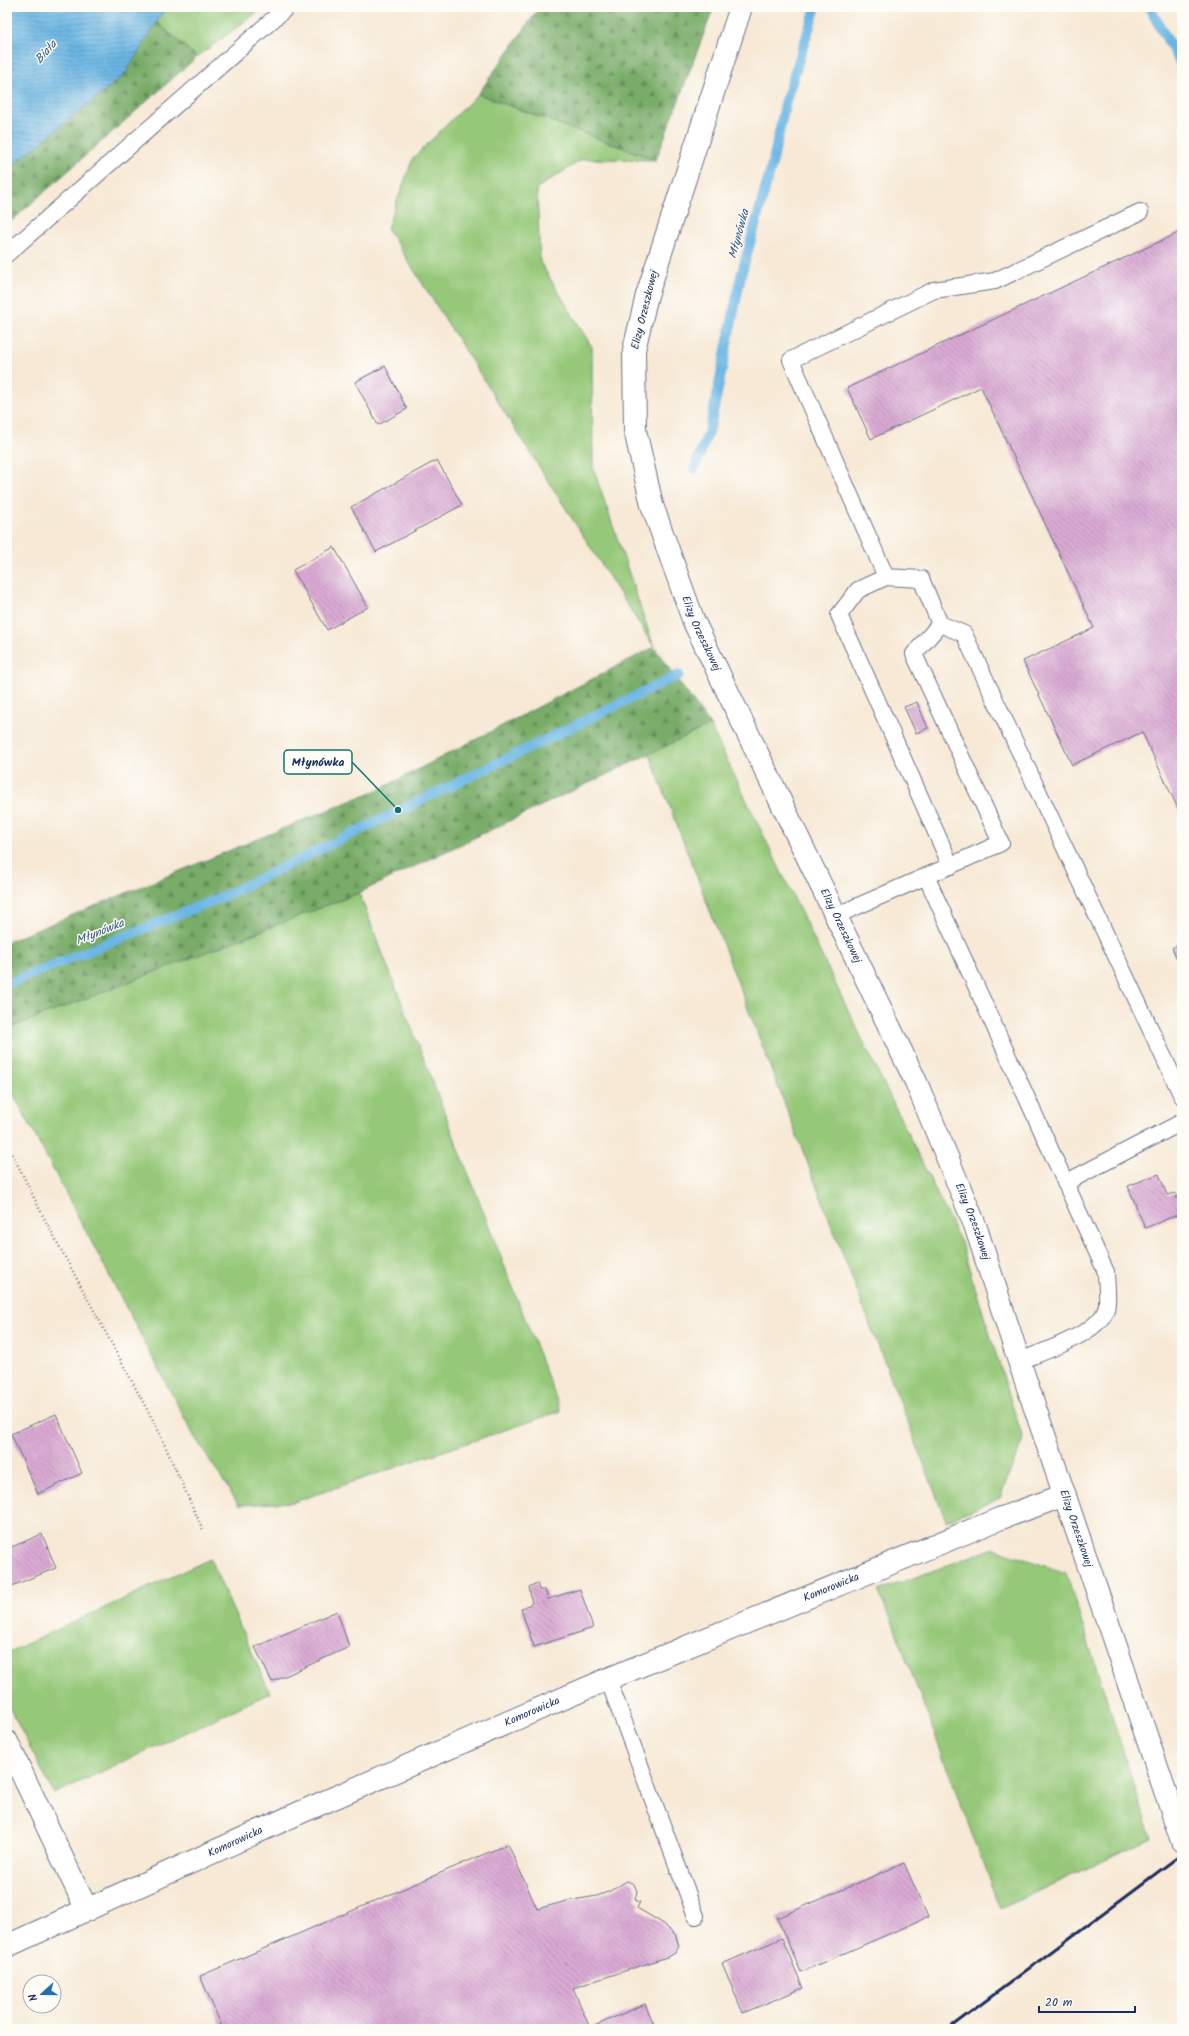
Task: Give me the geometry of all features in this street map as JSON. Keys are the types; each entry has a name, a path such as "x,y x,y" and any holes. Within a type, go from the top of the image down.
{"street":[{"name":"Elizy Orzeszkowej","path":"742,7 647,295 634,350 635,430 652,505 694,622 919,1089 975,1225 1019,1361 1182,1841"},
{"name":"Komorowicka","path":"7,1946 299,1813 608,1679 999,1519 1065,1495"},
{"path":"7,1742 87,1910"}],"lane":[{"path":"7,254 287,7"},
{"path":"886,577 791,360 934,290 995,281 1140,212"},
{"path":"951,866 839,616 858,590 886,577 921,579 940,624 964,634 1182,1096"},
{"path":"835,916 1001,843 914,654 940,624"},
{"path":"926,876 1106,1272 1106,1310 1094,1327 1059,1346 1019,1361"},
{"path":"1065,1183 1182,1122"},
{"path":"608,1679 696,1916"}],"path":[{"path":"7,1143 42,1214 157,1428 202,1530"}],"green space":[{"path":"166,7 264,7 197,57 156,21"},
{"path":"540,7 714,7 656,160 478,94"},
{"path":"156,21 197,57 7,225 7,170 125,74"},
{"path":"478,94 656,160 583,159 537,188 540,262 592,347 593,467 654,647 387,228 413,158"},
{"path":"654,647 710,725 359,893 7,1029 7,942 384,787"},
{"path":"710,725 961,1243 1023,1439 1000,1498 946,1521 649,753"},
{"path":"359,893 561,1411 294,1502 239,1505 194,1436 7,1082 7,1029"},
{"path":"994,1548 1066,1573 1151,1838 1000,1909 892,1621 878,1591"},
{"path":"210,1559 270,1693 54,1794 7,1703 7,1653"}],"water":[{"name":"Biała","path":"8,7 166,7 125,74 7,170"}],"building":[{"path":"1182,231 1182,817 1142,732 1072,765 1023,661 1094,628 981,387 871,439 847,388"},
{"path":"385,366 407,409 378,425 355,382"},
{"path":"437,460 462,505 376,552 351,507"},
{"path":"334,547 368,607 327,630 293,570"},
{"path":"917,702 928,728 916,733 904,707"},
{"path":"1182,943 1182,970 1172,948"},
{"path":"1159,1174 1167,1195 1175,1193 1182,1213 1145,1228 1128,1186"},
{"path":"56,1414 82,1473 38,1494 11,1434"},
{"path":"42,1534 56,1568 7,1588 7,1549"},
{"path":"537,1583 539,1590 545,1590 548,1599 580,1589 593,1628 534,1647 521,1609 532,1603 529,1587"},
{"path":"337,1611 349,1647 272,1682 255,1647"},
{"path":"508,1844 537,1909 567,1901 597,1896 610,1891 627,1881 634,1884 637,1891 635,1900 640,1902 637,1908 659,1921 675,1934 679,1946 675,1953 670,1956 573,1988 590,2028 645,2004 656,2029 223,2029 200,1976"},
{"path":"904,1863 928,1917 801,1972 777,1918"},
{"path":"782,1938 803,1988 743,2013 722,1964"}],"waterway":[{"name":"Młynówka","path":"694,469 710,428 741,276 773,161 786,100 816,7"},
{"path":"1149,7 1182,66"},
{"name":"Młynówka","path":"7,984 222,897 679,675"}],"railway":[{"path":"948,2029 1182,1854"}],"place":[{"name":"Młynówka","path":"398,810"}]}
